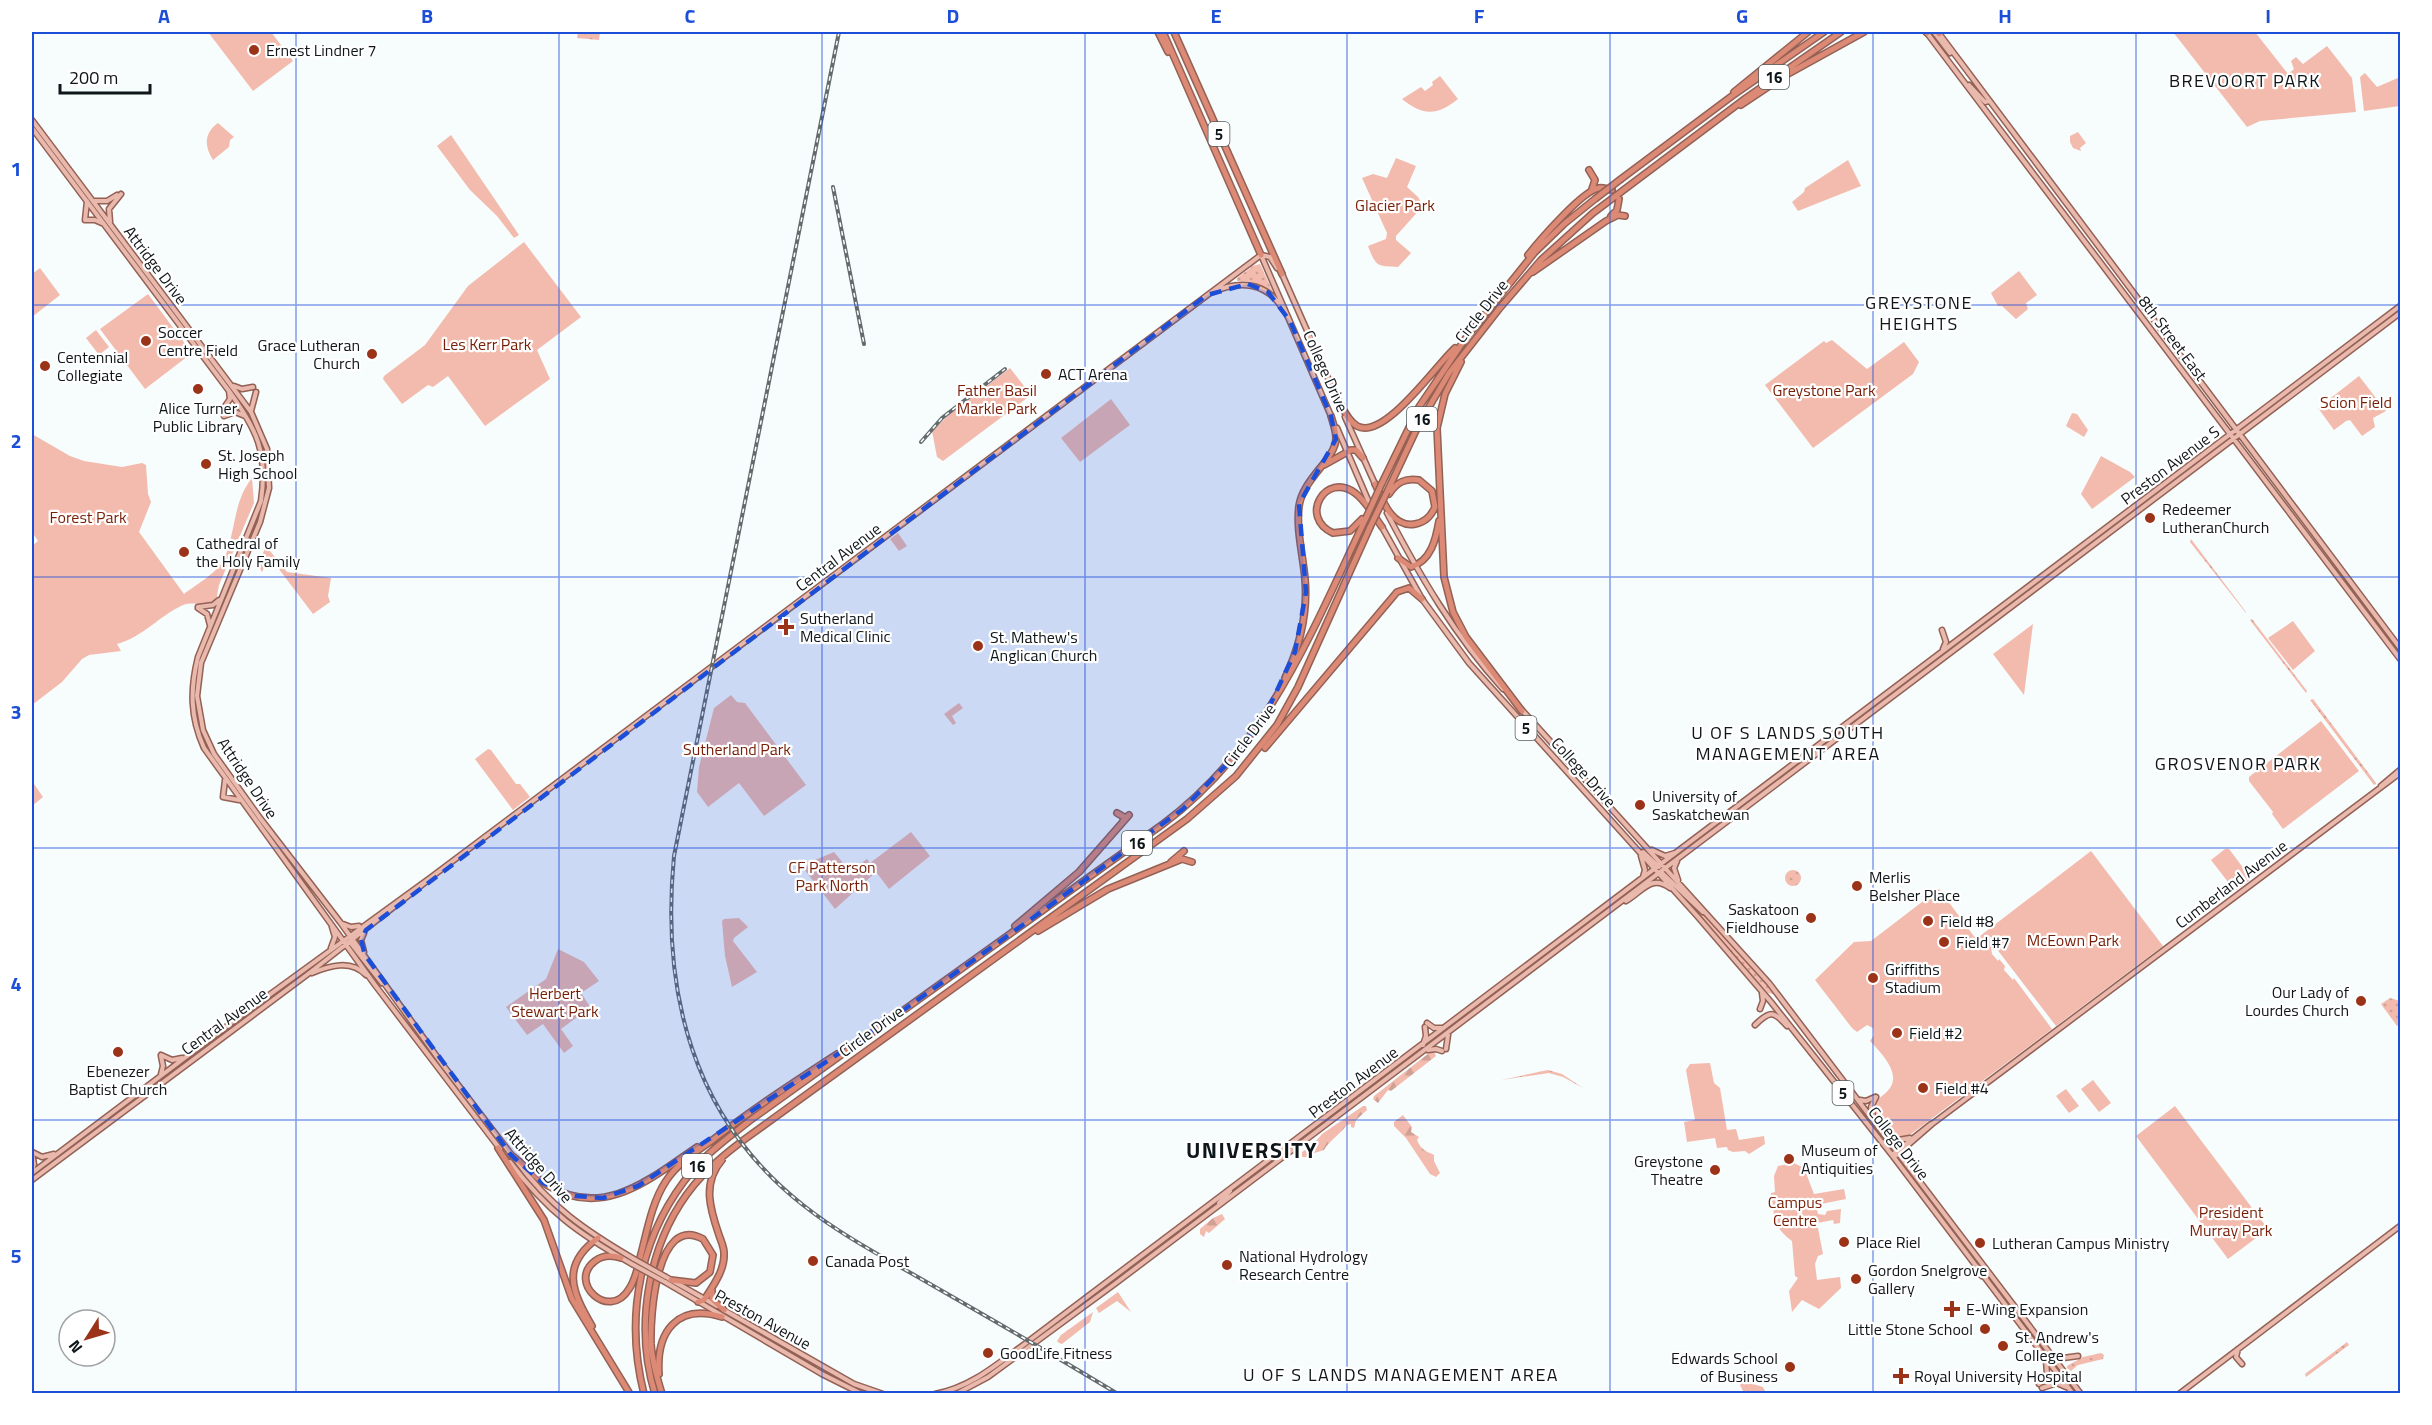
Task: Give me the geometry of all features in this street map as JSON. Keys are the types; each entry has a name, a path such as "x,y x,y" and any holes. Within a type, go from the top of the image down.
{"highway":[{"path":"1158,32 1183,79"},
{"name":"College Drive","path":"1163,32 1261,255"},
{"name":"College Drive","path":"1175,32 1282,274"},
{"path":"1732,96 1737,88 1808,32"},
{"name":"Circle Drive","path":"644,1394 635,1346 638,1291 653,1236 675,1194 692,1171 725,1140 1184,809 1208,786 1257,729 1293,669 1419,407 1465,339 1518,272 1554,234 1595,199 1732,96 1824,32"},
{"name":"Circle Drive","path":"655,1394 645,1326 650,1284 657,1255 672,1219 688,1193 710,1167 1188,819 1236,776 1271,734 1298,687 1370,527 1388,494 1425,413 1449,373 1526,276 1565,237 1600,208 1709,125 1841,32"},
{"path":"1709,125 1796,69 1864,32"},
{"path":"1518,272 1522,263 1542,239 1591,191 1595,182 1589,170"},
{"path":"1591,191 1602,187 1612,190"},
{"path":"1526,276 1606,221 1617,211 1619,200"},
{"path":"1606,221 1618,215 1625,216"},
{"path":"1256,217 1265,245 1261,255"},
{"path":"1336,396 1355,424 1364,428 1377,426 1391,417 1465,339"},
{"path":"1466,352 1448,386 1438,418 1436,448 1441,499 1443,568 1453,612 1472,645 1522,711"},
{"path":"1257,729 1281,686 1299,640 1306,592 1299,510 1305,487 1335,447 1336,435 1331,416"},
{"path":"1316,472 1347,452 1356,450 1363,458"},
{"path":"1375,484 1391,514 1406,524 1417,525 1426,520 1434,507 1432,491 1419,480 1403,480 1388,494"},
{"path":"1365,517 1353,529 1338,534 1328,531 1320,522 1317,507 1324,493 1334,488 1344,488 1360,497 1382,527"},
{"path":"1398,558 1409,566 1415,566 1426,556 1435,541 1441,499"},
{"path":"1236,776 1274,738 1395,594 1406,588 1415,592 1422,599"},
{"path":"1117,813 1124,817 1123,821"},
{"path":"1002,939 1079,872 1129,815"},
{"path":"1165,867 1184,851"},
{"path":"1001,954 1108,889 1182,859 1192,862"},
{"path":"512,1155 543,1183 564,1194 583,1198 603,1198 624,1192 643,1183 891,1019"},
{"path":"621,1258 609,1256 601,1258 591,1264 587,1272 588,1288 602,1300 610,1302 618,1299 630,1288 656,1202 667,1179 683,1163 736,1121"},
{"path":"701,1301 712,1288 723,1266 724,1251 709,1203 709,1190 717,1166 736,1146"},
{"path":"498,1148 544,1220 572,1299 630,1394"},
{"path":"662,1394 651,1344 654,1301 660,1271 667,1250 677,1239 689,1235 703,1239 713,1255 710,1272 696,1283 667,1280"},
{"path":"598,1238 583,1251 574,1267 573,1287 623,1383"},
{"path":"712,1288 712,1299 724,1310"},
{"path":"662,1394 659,1375 660,1355 662,1341 668,1329 679,1319 693,1313 707,1313 722,1317"}],"main road":[{"name":"8th Street East","path":"1932,32 1958,59 2400,648"},
{"name":"8th Street East","path":"1932,32 1962,78 2400,659"},
{"path":"1962,78 1985,102 1989,101"},
{"name":"Attridge Drive","path":"32,120 249,418 262,455 262,489 257,515 210,625 192,678 192,710 204,748 343,940 350,942 365,955 386,987 512,1155 547,1197 574,1222 634,1259"},
{"name":"Attridge Drive","path":"32,128 231,384 251,412 267,449 270,472 269,488 260,522 201,663 197,687 198,711 203,730 214,754 300,872 350,935 350,942 375,985 498,1148 544,1204 592,1242 632,1264"},
{"path":"87,200 85,220 108,224 109,209 121,194 107,201 93,201"},
{"path":"1261,255 1270,257 1282,274"},
{"name":"Central Avenue","path":"32,1172 363,925 430,878 1261,255"},
{"name":"College Drive","path":"1261,255 1382,527 1422,599 1484,682 1638,850 1680,884 1743,952 1898,1151 2081,1394"},
{"name":"College Drive","path":"1282,274 1375,484 1415,566 1455,630 1488,673 1646,845 1676,892 1795,1032 1893,1156 2073,1393"},
{"path":"1207,295 1229,285 1248,284 1268,292 1278,302 1290,321"},
{"name":"Preston Avenue S","path":"2238,433 2400,306"},
{"name":"Preston Avenue S","path":"1955,646 2400,313"},
{"path":"231,384 242,389 253,387"},
{"path":"229,391 230,399 222,414 239,412 249,418"},
{"path":"251,412 256,392"},
{"path":"2314,544 2328,558 2333,558"},
{"path":"210,625 207,614 198,607 213,605 222,598"},
{"path":"1929,662 1946,644 1942,630"},
{"path":"1660,869 1679,852 1929,662 1955,646"},
{"path":"1660,869 1679,858 1955,646"},
{"name":"Cumberland Avenue","path":"1932,1124 2400,772"},
{"path":"224,777 226,786 223,797 241,800"},
{"path":"1621,832 1743,952"},
{"path":"1646,845 1661,855 1679,852"},
{"path":"1638,850 1645,870 1641,880"},
{"path":"1679,858 1674,868 1680,884"},
{"name":"Preston Avenue","path":"935,1394 959,1386 985,1373 1641,880 1660,869"},
{"name":"Preston Avenue","path":"956,1394 988,1377 1450,1032 1610,911 1660,869"},
{"name":"Central Avenue","path":"32,1180 366,930 430,878"},
{"path":"1610,911 1654,882 1661,882 1676,892"},
{"path":"329,920 335,937 329,951"},
{"path":"340,922 351,927 363,925"},
{"path":"365,955 361,940 366,930"},
{"path":"350,942 386,987"},
{"path":"308,974 324,968 351,965 362,971 375,985"},
{"path":"1760,1009 1763,999 1761,990"},
{"path":"1755,1025 1766,1015 1775,1015 1795,1032"},
{"path":"1422,1045 1426,1036 1426,1025 1436,1029 1446,1027"},
{"path":"1424,1051 1444,1050 1445,1041 1450,1032"},
{"path":"160,1076 163,1066 161,1055 173,1060 186,1057"},
{"path":"1857,1099 1866,1101 1876,1097 1871,1107 1873,1120"},
{"path":"1893,1156 1914,1136 1932,1124"},
{"path":"1898,1151 1932,1124"},
{"path":"1886,1136 1898,1140 1914,1136"},
{"path":"32,1153 42,1157 58,1153"},
{"path":"32,1153 34,1164 32,1172"},
{"path":"1219,1204 1221,1199 1244,1178"},
{"path":"1916,1187 1935,1201"},
{"path":"2178,1394 2400,1226"},
{"name":"Preston Avenue","path":"634,1259 701,1301 722,1317 862,1394"},
{"name":"Preston Avenue","path":"632,1264 667,1280"},
{"path":"1952,1273 1967,1269 1973,1270 1990,1284"},
{"name":"Preston Avenue","path":"701,1301 724,1310 854,1384 883,1394"},
{"path":"2238,1348 2236,1357 2242,1364"},
{"path":"2043,1353 2048,1371 2040,1386 2058,1383 2073,1393"},
{"path":"2056,1359 2078,1356"}],"highlighted area":[{"path":"1248,284 1268,292 1290,321 1331,416 1336,439 1299,504 1306,592 1295,652 1264,718 1231,760 1183,809 1034,917 891,1019 638,1186 603,1198 575,1196 543,1183 511,1155 365,955 361,940 366,930 1207,295"}],"green space":[{"path":"208,32 271,32 293,61 253,91"},
{"path":"578,32 600,32 599,40 577,38"},
{"path":"2173,32 2255,32 2288,74 2294,69 2291,61 2296,57 2303,64 2327,46 2352,78 2356,112 2260,121 2247,127"},
{"path":"2365,73 2377,87 2400,77 2400,106 2364,111 2360,77"},
{"path":"1440,76 1458,99 1450,105 1430,112 1417,109 1402,99 1421,87 1425,91"},
{"path":"218,123 234,137 230,140 229,147 213,160 208,150 207,140 210,131"},
{"path":"2078,132 2086,143 2080,148 2081,151 2073,148 2070,142 2070,136"},
{"path":"451,135 519,235 514,238 497,216 470,190 437,146"},
{"name":"Glacier Park","path":"1396,158 1416,166 1407,187 1418,197 1423,206 1396,236 1396,240 1411,253 1398,267 1375,262 1368,246 1386,239 1387,233 1362,178 1373,174 1387,178"},
{"path":"1848,160 1861,186 1798,211 1792,202 1804,192 1805,188"},
{"name":"Les Kerr Park","path":"524,242 581,317 537,350 550,379 485,426 448,376 433,387 428,385 402,404 383,379 384,376 425,345 468,286"},
{"path":"1260,264 1274,294 1252,282 1237,281 1237,278 1253,266"},
{"path":"40,268 60,295 32,317 32,274"},
{"path":"2019,271 2037,295 2026,303 2028,309 2016,319 2002,306 1998,306 1991,293"},
{"name":"Soccer Centre Field","path":"148,294 192,353 145,389 100,329"},
{"path":"96,330 109,347 99,355 86,338"},
{"name":"Greystone Park","path":"1832,340 1867,369 1904,342 1919,362 1913,374 1813,448 1765,385 1824,341 1826,343"},
{"name":"Father Basil Markle Park","path":"1010,368 1031,395 943,461 937,457 932,431 950,414"},
{"name":"Scion Field","path":"2359,376 2386,411 2373,418 2375,427 2362,436 2350,420 2334,430 2318,408"},
{"path":"1111,399 1130,425 1080,462 1061,438"},
{"path":"2072,413 2077,414 2088,430 2084,437 2066,426"},
{"name":"Forest Park","path":"32,434 70,456 84,461 122,467 142,463 146,465 148,494 151,502 139,532 184,594 213,573 225,557 241,497 252,478 254,503 219,585 216,601 208,604 183,605 135,636 117,644 121,651 89,655 82,659 62,682 32,705 32,546 38,541 32,532"},
{"path":"2101,456 2135,477 2092,509 2081,494"},
{"path":"898,533 907,546 899,551 890,539"},
{"path":"2191,539 2246,612 2246,613 2190,542"},
{"path":"266,546 287,572 331,578 328,596 330,602 313,614 269,556 262,572 258,565"},
{"path":"2252,619 2307,691 2306,693 2250,620"},
{"path":"2293,621 2315,651 2293,670 2268,638"},
{"path":"2033,624 2024,695 1993,654"},
{"name":"Sutherland Park","path":"731,695 737,702 745,703 806,785 764,816 739,783 708,807 697,792 699,767 714,708"},
{"path":"2313,699 2376,784 2374,785 2310,700"},
{"path":"959,703 963,708 952,716 956,723 953,725 944,714"},
{"name":"GROSVENOR PARK","path":"2321,721 2359,771 2283,829 2249,781 2249,777"},
{"path":"488,749 516,784 520,784 530,797 513,810 475,759"},
{"path":"34,784 43,797 32,806 32,786"},
{"name":"CF Patterson Park North","path":"911,832 930,856 889,889 876,872 835,909 804,869 815,860 834,852 848,869 852,870 867,859 870,863"},
{"path":"2225,849 2229,849 2250,877 2250,880 2235,891 2211,860"},
{"name":"McEown Park","path":"2091,851 2163,946 2056,1026 1989,936 1992,954 2005,966 2004,970 2013,980 2014,978 2052,1029 1907,1137 1901,1138 1889,1133 1880,1124 1873,1106 1890,1088 1893,1075 1888,1063 1870,1041 1874,1035 1873,1028 1867,1025 1857,1032 1852,1028 1815,980 1854,942 1871,941 1939,889 1976,939"},
{"path":"1790,870 1796,870 1801,878 1799,884 1790,886 1785,881 1785,875"},
{"path":"1667,876 1738,950 1773,994 1768,993 1670,883"},
{"path":"739,918 748,927 733,941 757,972 732,987 725,956 722,921"},
{"name":"Herbert Stewart Park","path":"558,949 584,962 599,981 581,993 589,1005 588,1009 561,1029 573,1046 564,1053 543,1024 527,1035 506,1007 546,979"},
{"path":"2390,998 2400,1001 2400,1024 2397,1026 2381,1004"},
{"path":"1434,1052 1436,1056 1391,1091 1388,1090 1378,1103 1373,1099 1374,1096 1429,1053"},
{"path":"1710,1063 1714,1083 1720,1088 1727,1130 1736,1129 1739,1140 1764,1136 1765,1144 1749,1154 1745,1151 1733,1152 1727,1147 1717,1148 1715,1138 1687,1142 1684,1122 1695,1120 1686,1070 1690,1064"},
{"path":"1548,1070 1562,1074 1583,1088 1563,1077 1549,1073 1501,1080"},
{"path":"2093,1080 2111,1103 2099,1112 2081,1089"},
{"path":"2066,1089 2079,1106 2069,1113 2056,1096"},
{"path":"1366,1106 1367,1110 1356,1120 1354,1128 1351,1124 1347,1125 1324,1150 1308,1157 1302,1157 1302,1152 1308,1148 1310,1143"},
{"name":"President Murray Park","path":"2175,1106 2268,1229 2228,1259 2136,1136"},
{"path":"1403,1115 1412,1127 1411,1132 1419,1137 1417,1140 1420,1146 1434,1155 1434,1161 1440,1173 1436,1177 1430,1174 1406,1138 1394,1126 1394,1122"},
{"name":"Campus Centre","path":"1794,1163 1804,1168 1814,1194 1844,1189 1846,1199 1816,1205 1818,1214 1825,1215 1827,1211 1841,1209 1840,1223 1834,1224 1833,1220 1817,1223 1823,1254 1818,1256 1815,1264 1817,1280 1840,1277 1841,1288 1819,1309 1802,1300 1792,1312 1789,1291 1798,1278 1795,1276 1792,1241 1778,1226 1771,1193 1775,1192 1774,1176 1778,1166"},
{"path":"1222,1214 1225,1219 1209,1233 1206,1231 1204,1237 1200,1234 1200,1229"},
{"path":"1108,1285 1034,1341 1032,1340 1104,1287"},
{"path":"1118,1292 1131,1312 1117,1301 1099,1313 1096,1308"},
{"path":"1093,1312 1090,1322 1062,1344 1057,1341 1061,1335"},
{"path":"2347,1342 2349,1345 2306,1377 2305,1374"},
{"path":"2101,1353 2104,1355 2103,1359 2078,1365 2071,1371 2067,1368 2083,1357"},
{"path":"1743,1381 1763,1387 1766,1393 1744,1393 1740,1385"}],"railway":[{"path":"839,32 674,856 671,906 673,955 680,1003 692,1048 710,1092 734,1133 765,1171 803,1205 865,1247 1118,1394"},
{"path":"833,187 864,344"},
{"path":"921,442 942,418 1005,369"}],"place":[{"name":"Ernest Lindner 7","path":"254,50"},
{"name":"Soccer Centre Field","path":"146,341"},
{"name":"Grace Lutheran Church","path":"372,354"},
{"name":"Centennial Collegiate","path":"45,366"},
{"name":"ACT Arena","path":"1046,374"},
{"name":"Alice Turner Public Library","path":"198,389"},
{"name":"St. Joseph High School","path":"206,464"},
{"name":"Redeemer LutheranChurch","path":"2150,518"},
{"name":"Cathedral of the Holy Family","path":"184,552"},
{"name":"Sutherland Medical Clinic","path":"786,627"},
{"name":"St. Mathew's Anglican Church","path":"978,646"},
{"name":"University of Saskatchewan","path":"1640,805"},
{"name":"Merlis Belsher Place","path":"1857,886"},
{"name":"Saskatoon Fieldhouse","path":"1811,918"},
{"name":"Field #8","path":"1928,921"},
{"name":"Field #7","path":"1944,942"},
{"name":"Griffiths Stadium","path":"1873,978"},
{"name":"Our Lady of Lourdes Church","path":"2361,1001"},
{"name":"Field #2","path":"1897,1033"},
{"name":"Ebenezer Baptist Church","path":"118,1052"},
{"name":"Field #4","path":"1923,1088"},
{"name":"Museum of Antiquities","path":"1789,1159"},
{"name":"Greystone Theatre","path":"1715,1170"},
{"name":"Place Riel","path":"1844,1242"},
{"name":"Lutheran Campus Ministry","path":"1980,1243"},
{"name":"Canada Post","path":"813,1261"},
{"name":"National Hydrology Research Centre","path":"1227,1265"},
{"name":"Gordon Snelgrove Gallery","path":"1856,1279"},
{"name":"E-Wing Expansion","path":"1952,1309"},
{"name":"Little Stone School","path":"1985,1329"},
{"name":"St. Andrew's College","path":"2003,1346"},
{"name":"GoodLife Fitness","path":"988,1353"},
{"name":"Edwards School of Business","path":"1790,1367"},
{"name":"Royal University Hospital","path":"1901,1376"}],"district":[{"name":"BREVOORT PARK","path":"2245,80"},
{"name":"GREYSTONE HEIGHTS","path":"1919,312"},
{"name":"U OF S LANDS SOUTH MANAGEMENT AREA","path":"1788,742"},
{"name":"GROSVENOR PARK","path":"2238,763"},
{"name":"UNIVERSITY","path":"1252,1150"},
{"name":"U OF S LANDS MANAGEMENT AREA","path":"1401,1374"}]}
